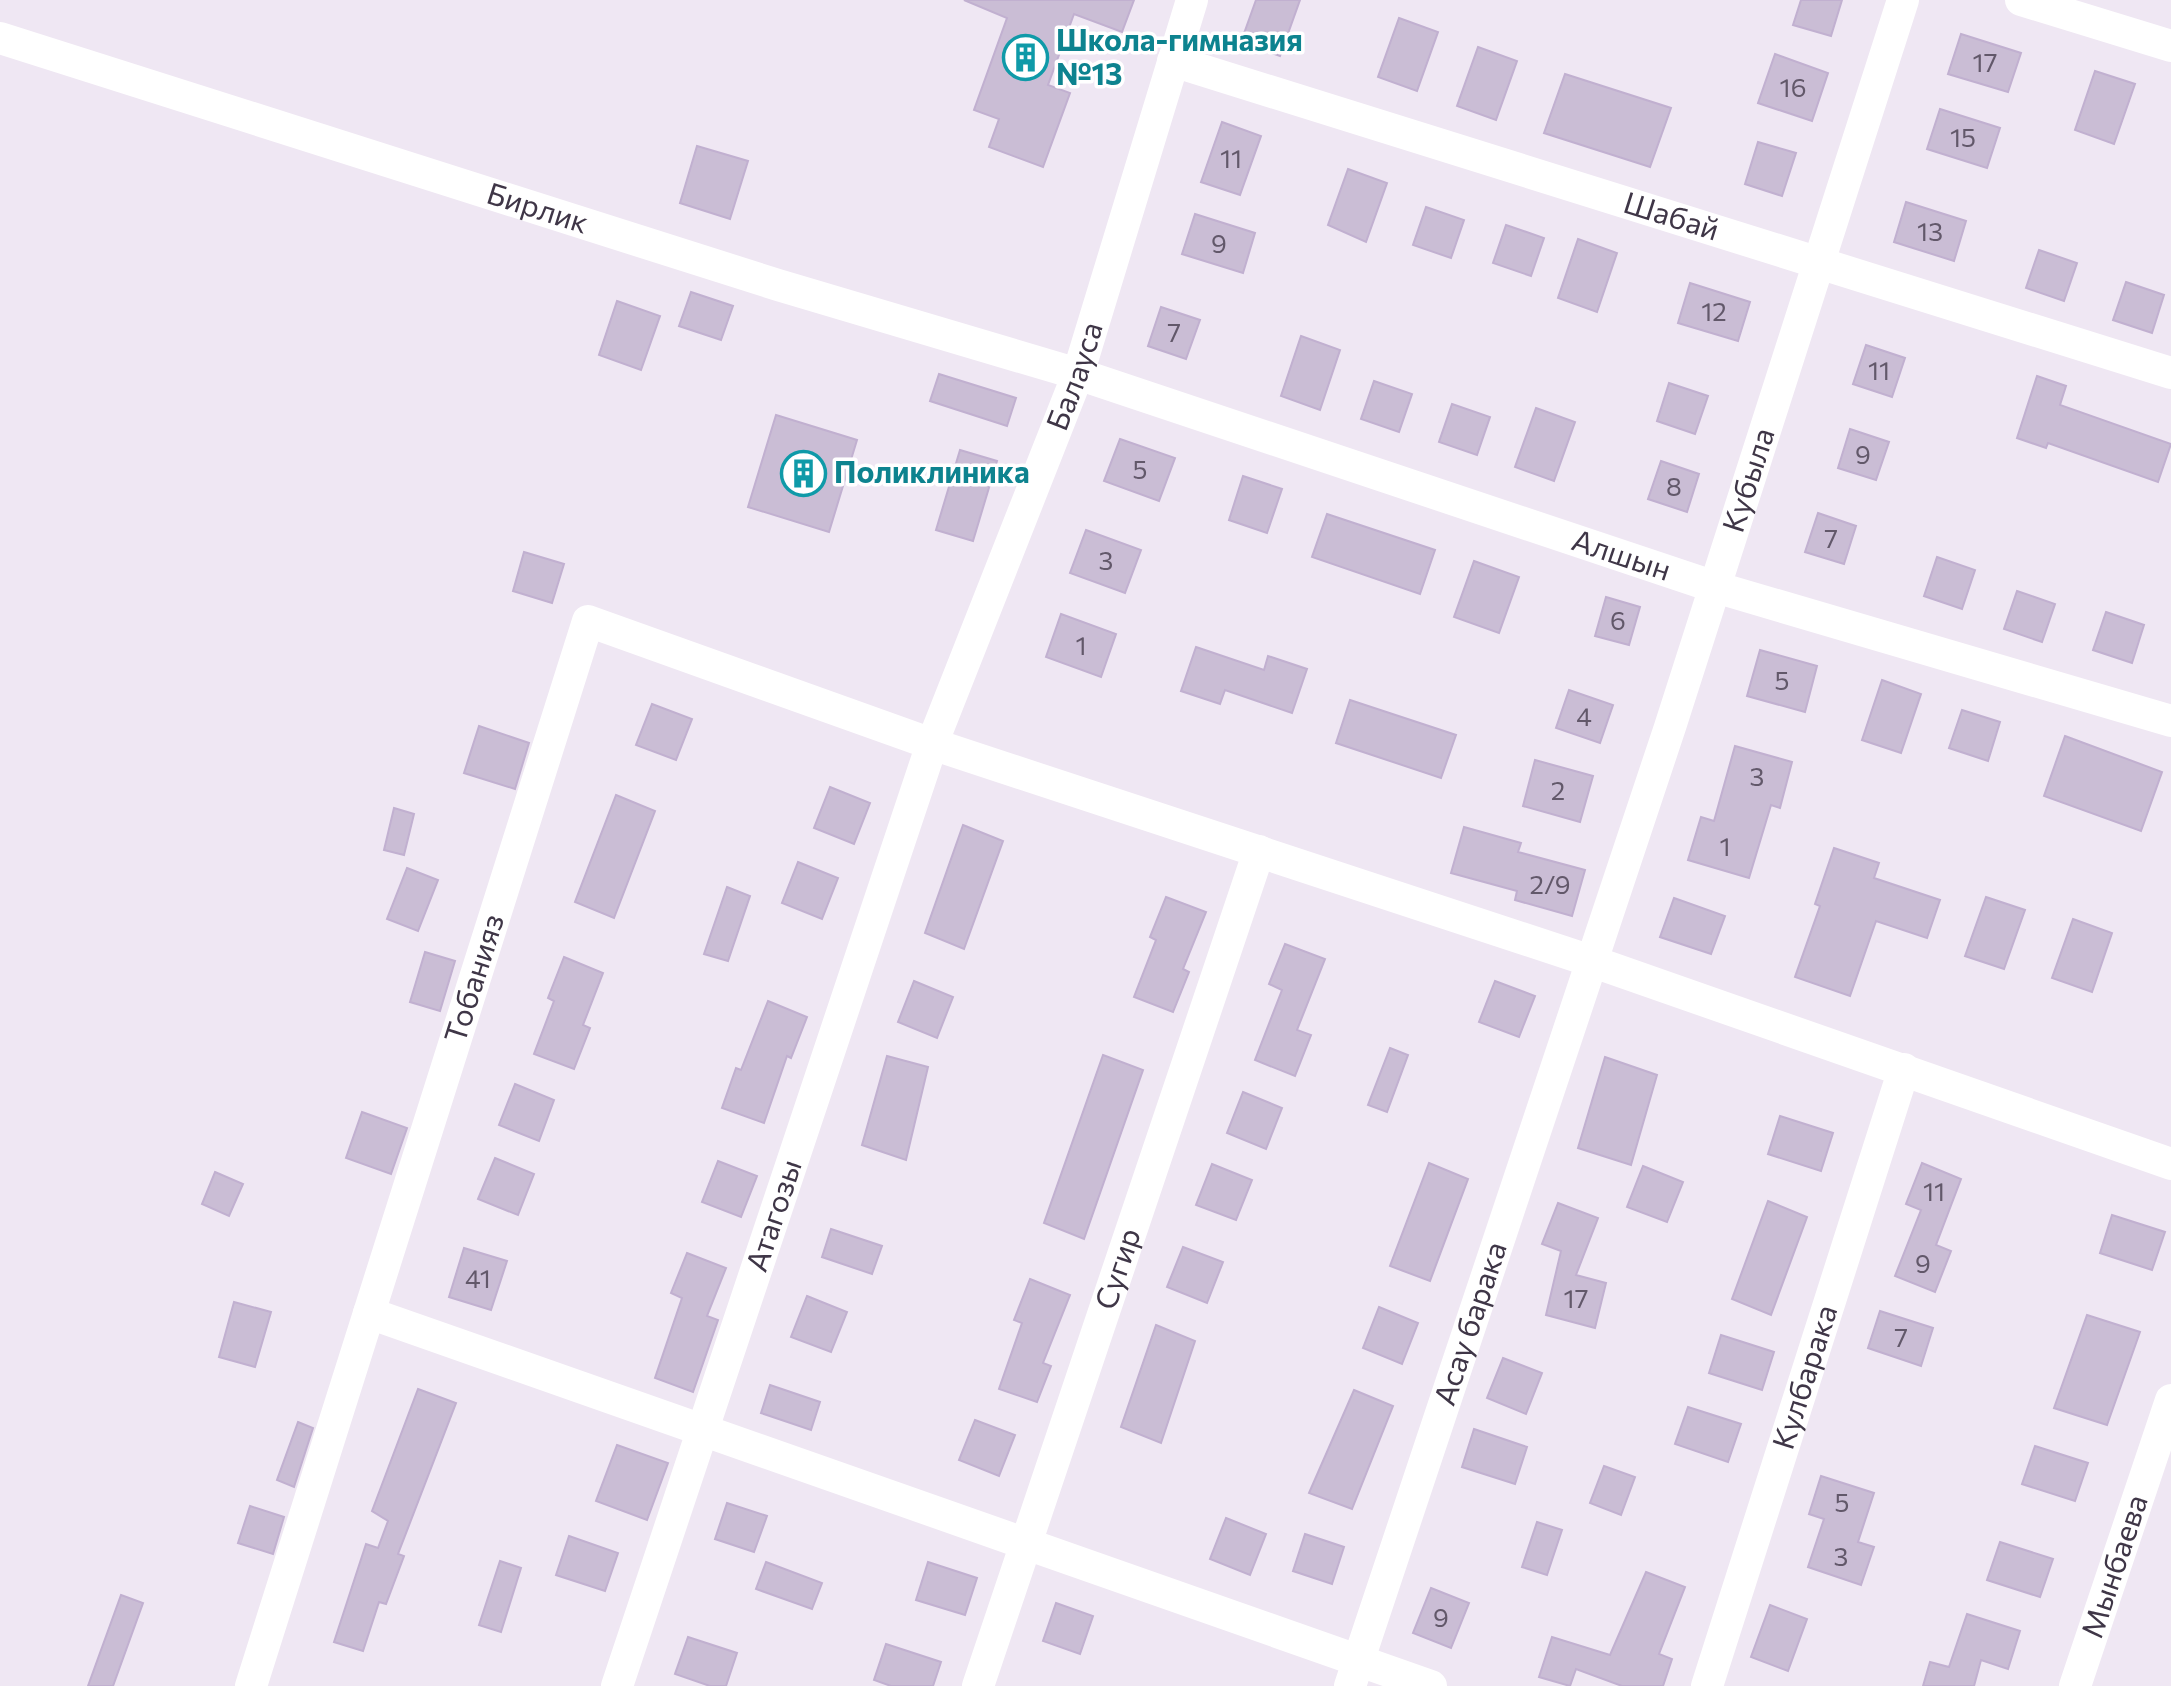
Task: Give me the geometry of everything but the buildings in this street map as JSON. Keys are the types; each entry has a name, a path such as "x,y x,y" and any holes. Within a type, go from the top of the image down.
{"street":[{"name":"Балауса","path":"932,744 1078,374 1192,0"},
{"name":"Кубыла","path":"1591,961 1715,587 1903,0"},
{"path":"2021,0 2171,46"},
{"name":"Бирлик","path":"0,38 778,285 1078,374"},
{"name":"Шабай","path":"1173,61 2171,373"},
{"name":"Алшын","path":"1078,374 1715,587 2171,721"},
{"name":"Тобанияз","path":"251,1686 588,621 932,744"},
{"path":"932,744 1591,961 2171,1164"},
{"name":"Атагозы","path":"617,1686 932,744"},
{"name":"Сугир","path":"978,1686 1259,851"},
{"name":"Асау барака","path":"1354,1673 1591,961"},
{"name":"Кулбарака","path":"1707,1686 1904,1069"},
{"path":"369,1313 1025,1543 1354,1673 1431,1686"},
{"name":"Мынбаева","path":"2075,1686 2171,1400"}],"place":[{"name":"Школа-гимназия №13","path":"1025,58"},
{"name":"Поликлиника","path":"803,473"}]}
